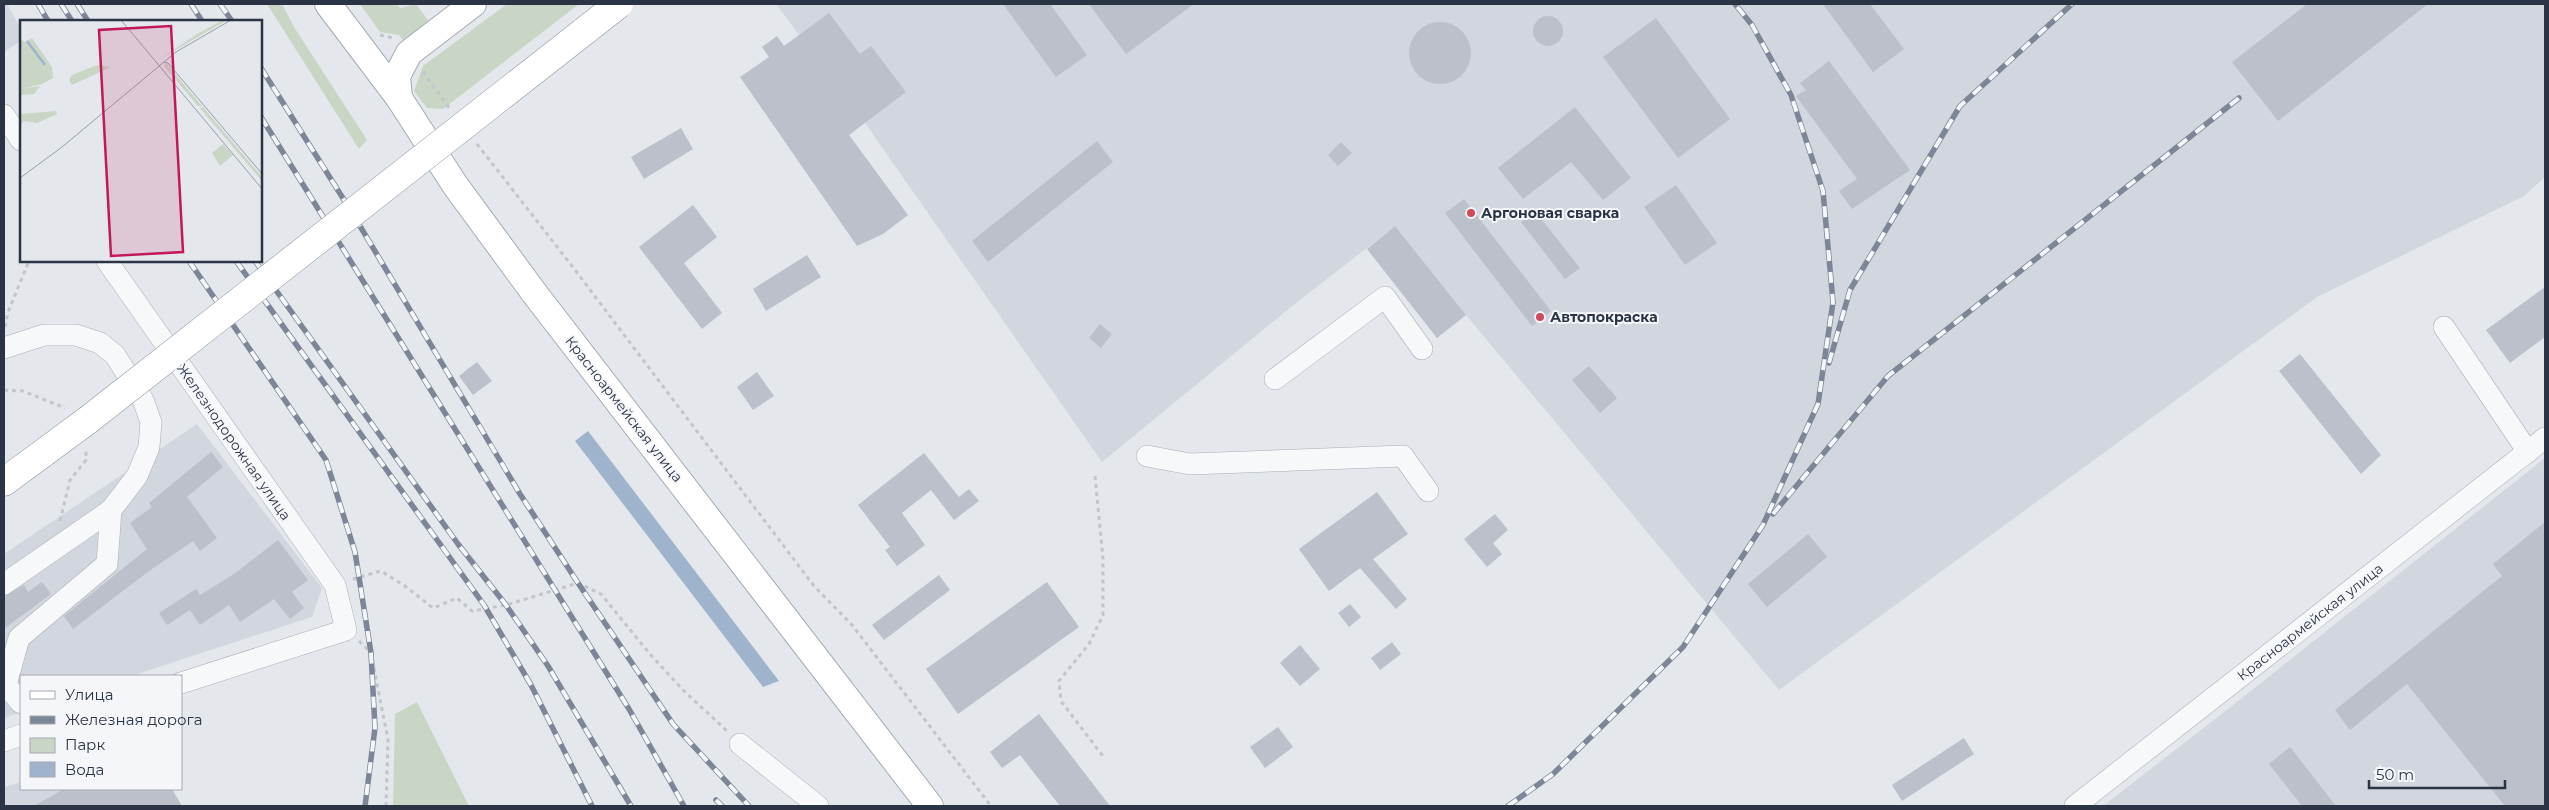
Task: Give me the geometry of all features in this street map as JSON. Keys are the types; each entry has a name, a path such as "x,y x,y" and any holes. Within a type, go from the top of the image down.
{"highway":[{"path":"4,482 82,426 619,4"}],"main road":[{"name":"Красноармейская улица","path":"328,4 399,98 455,185 535,294 930,806"},
{"path":"399,98 397,76 409,54 473,4"},
{"path":"347,30 381,50 394,54 409,54"}],"street":[{"path":"4,116 20,139"},
{"name":"Железнодорожная улица","path":"108,262 335,585 346,630"},
{"path":"1275,380 1384,297 1422,349"},
{"path":"2444,327 2528,452"},
{"path":"4,348 44,335 76,335 100,343 115,355 143,400 151,422 149,447 137,476 111,510 4,584"},
{"name":"Красноармейская улица","path":"2075,806 2545,438"},
{"path":"1147,456 1190,464 1403,456 1428,491"},
{"path":"20,703 6,685 19,638 107,564 111,510"},
{"path":"182,683 346,630"},
{"path":"4,741 20,735"},
{"path":"740,744 818,806"}],"path":[{"path":"379,35 399,39 454,114"},
{"path":"471,136 572,266 814,586 852,625 991,806"},
{"path":"4,333 8,312 29,262"},
{"path":"4,390 22,391 82,426 86,460 70,480 52,550"},
{"path":"1095,476 1103,558 1103,615 1088,644 1059,681 1062,702 1105,759"},
{"path":"335,585 381,571 405,586 433,608 457,598 472,611 506,605 578,583 601,594 677,684 740,744"},
{"path":"346,630 371,653 388,740 386,806"}],"shaded area":[{"path":"4,4 7,4 20,27 20,42 4,52"},
{"path":"776,4 2545,4 2545,177 2524,196 2317,297 1779,690 1466,315 1395,226 1291,307 1102,462 865,123"},
{"path":"197,424 322,588 312,617 134,675 20,675 20,712 4,718 4,554"},
{"path":"2545,458 2545,806 2103,806 2228,709"},
{"path":"20,782 20,790 123,790 131,806 4,806 4,787"}],"green space":[{"path":"267,4 282,4 294,27 367,140 359,149"},
{"path":"360,4 396,4 400,8 416,4 434,28 406,44 399,35 380,32"},
{"path":"507,4 579,4 443,109 427,108 414,91 423,66"},
{"path":"417,702 469,806 393,806 395,714"}],"water":[{"path":"588,431 779,681 763,687 575,441"}],"building":[{"path":"1003,4 1050,4 1087,55 1056,77"},
{"path":"1089,4 1194,4 1126,54"},
{"path":"1823,4 1870,4 1904,49 1873,72"},
{"path":"2307,4 2428,4 2278,121 2232,62"},
{"path":"829,13 860,54 871,46 906,92 849,135 908,215 883,234 857,246 740,77 769,57 762,47 777,36 784,46"},
{"path":"1548,16 1559,20 1563,31 1559,42 1548,46 1537,42 1533,31 1537,20"},
{"path":"1656,18 1730,119 1678,158 1603,57"},
{"path":"1434,22 1446,22 1462,31 1469,41 1471,53 1469,65 1462,75 1446,84 1434,84 1423,79 1414,70 1409,59 1409,47 1414,36 1423,27"},
{"path":"1829,61 1910,170 1852,209 1839,191 1857,179 1796,96 1806,90 1800,83"},
{"path":"1575,107 1631,178 1603,200 1571,162 1523,199 1498,168"},
{"path":"681,128 693,149 644,179 631,157"},
{"path":"1097,141 1113,162 988,262 972,241"},
{"path":"1341,142 1352,153 1338,166 1328,155"},
{"path":"1676,185 1717,243 1685,265 1644,207"},
{"path":"1464,199 1551,311 1532,326 1445,213"},
{"path":"693,205 717,237 684,263 722,313 702,329 639,247"},
{"path":"1535,211 1580,268 1565,279 1521,222"},
{"path":"1395,226 1466,315 1437,338 1367,249"},
{"path":"807,255 821,277 766,311 753,289"},
{"path":"2545,287 2545,337 2510,363 2486,330"},
{"path":"1100,324 1112,334 1101,348 1089,338"},
{"path":"2300,354 2381,455 2361,474 2279,371"},
{"path":"477,362 492,381 473,395 459,376"},
{"path":"1589,366 1617,398 1600,413 1572,380"},
{"path":"757,372 774,396 753,410 737,387"},
{"path":"211,452 223,467 187,497 217,538 200,551 193,541 149,571 73,629 64,616 147,549 130,523 152,507 149,503"},
{"path":"924,453 959,497 969,489 979,501 954,520 931,490 902,513 925,545 897,566 885,550 890,547 858,505"},
{"path":"1377,492 1408,534 1373,559 1407,599 1396,609 1360,568 1329,591 1299,549"},
{"path":"1495,514 1508,530 1493,543 1502,554 1487,567 1464,539"},
{"path":"2545,522 2545,806 2505,806 2407,684 2350,730 2335,710 2502,576 2493,564"},
{"path":"1808,534 1827,557 1767,607 1748,584"},
{"path":"278,540 308,580 292,592 304,608 290,619 274,599 240,622 229,605 200,625 190,610 167,625 159,613 196,589 200,595 234,574"},
{"path":"939,575 950,590 884,640 872,625"},
{"path":"42,582 51,594 4,629 4,596 24,585 28,592"},
{"path":"1047,582 1079,627 958,714 926,669"},
{"path":"1350,604 1361,617 1349,627 1338,613"},
{"path":"1392,642 1401,654 1380,670 1371,658"},
{"path":"1300,645 1320,669 1300,686 1280,663"},
{"path":"1039,714 1110,806 1060,806 1020,755 1002,768 990,752"},
{"path":"1278,727 1293,747 1265,768 1250,747"},
{"path":"1964,738 1974,754 1902,801 1892,785"},
{"path":"2290,747 2336,806 2302,806 2269,764"},
{"path":"62,790 173,790 182,806 34,806"}],"railway":[{"path":"38,4 47,20"},
{"path":"61,4 71,20"},
{"path":"77,4 87,20"},
{"path":"191,4 201,20"},
{"path":"220,4 231,20"},
{"path":"1508,806 1553,774 1683,647 1763,525 1818,404 1833,302 1823,191 1791,95 1752,25 1735,4"},
{"path":"1829,363 1850,290 1960,106 2072,4"},
{"path":"262,70 351,211 520,494 578,583 673,724 749,806"},
{"path":"1773,514 1888,376 2239,98"},
{"path":"262,119 629,709 684,806"},
{"path":"190,262 326,460 355,552 371,653 375,728 365,806"},
{"path":"237,262 484,605 531,685 592,806"},
{"path":"256,262 458,544 506,605 548,666 631,806"},
{"path":"716,800 722,806"}],"place":[{"name":"Аргоновая сварка","path":"1471,213"},
{"name":"Автопокраска","path":"1540,317"}]}
